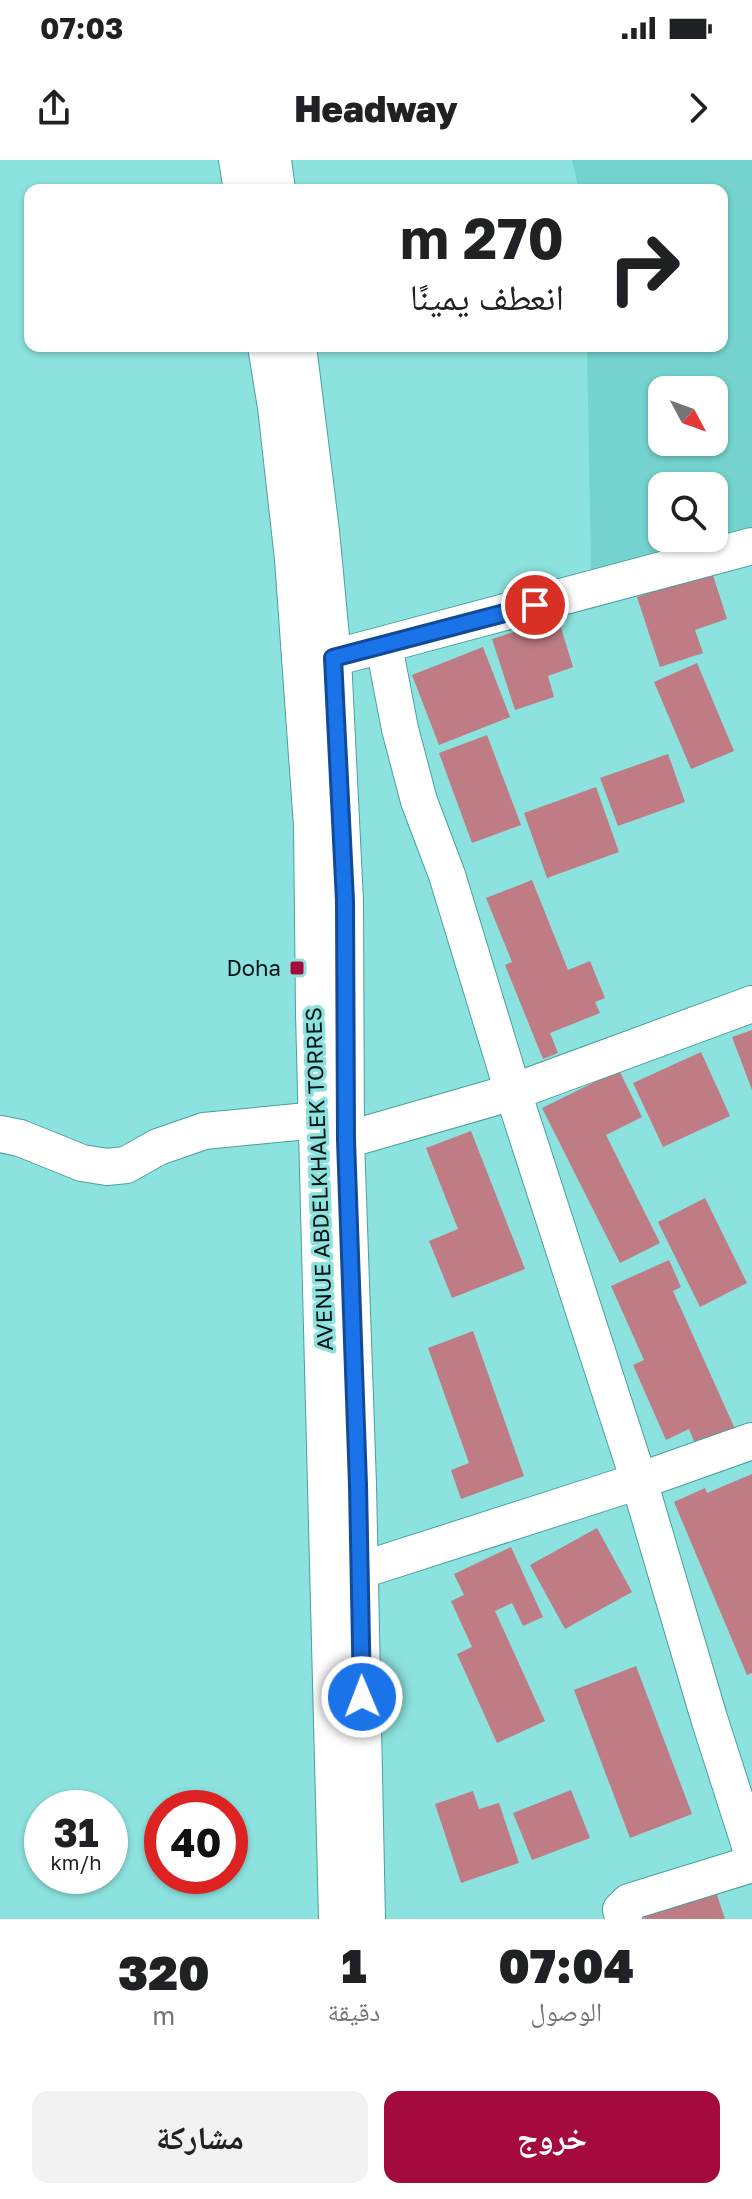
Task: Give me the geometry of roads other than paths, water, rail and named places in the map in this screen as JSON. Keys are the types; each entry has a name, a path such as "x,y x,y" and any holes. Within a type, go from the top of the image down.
{"street":[{"path":"237,160 241,184"},
{"path":"273,160 276,184"},
{"name":"AVENUE ABDELKHALEK TORRES","path":"267,352 286,498 304,691 358,1485 367,1919"},
{"name":"AVENUE ABDELKHALEK TORRES","path":"299,352 333,658 345,901 332,1130 337,1919"},
{"path":"333,658 752,546"},
{"path":"384,646 416,790 447,875 513,1092 639,1481 752,1852"},
{"path":"0,1134 20,1138 82,1163 107,1167 126,1165 158,1147 204,1131 332,1130 513,1092 752,1004"},
{"path":"359,1571 639,1481 752,1441"},
{"path":"624,1919 621,1910 629,1902 752,1864"}],"place":[{"name":"Doha","path":"297,968"}]}
